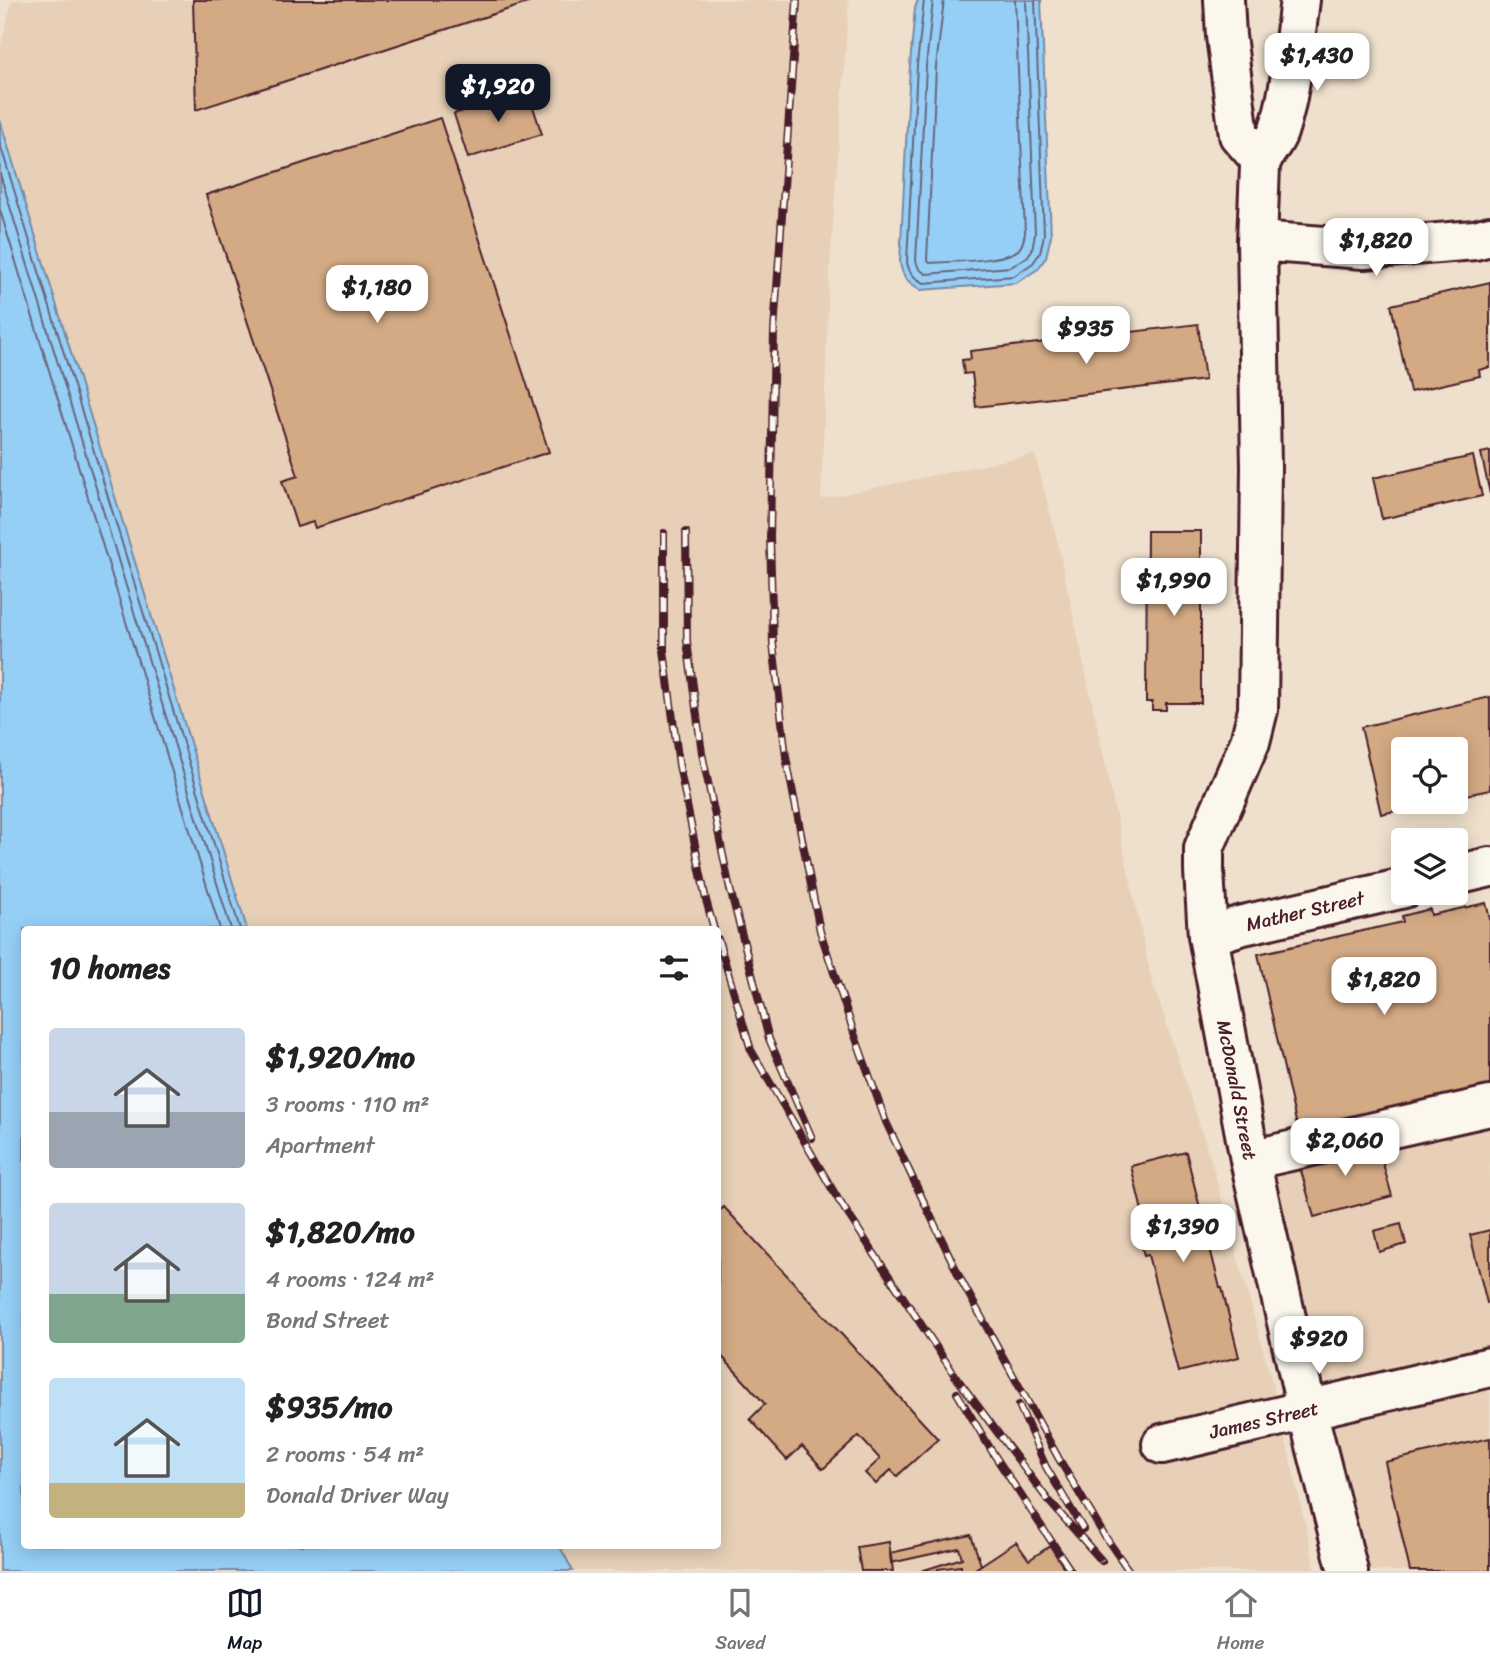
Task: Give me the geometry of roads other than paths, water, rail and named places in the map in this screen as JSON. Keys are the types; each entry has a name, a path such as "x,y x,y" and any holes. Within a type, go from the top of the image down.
{"street":[{"path":"1224,0 1239,135 1261,160 1277,135 1287,96 1300,0"},
{"name":"McDonald Street","path":"1261,160 1258,241 1261,467 1258,710 1250,742 1204,848 1203,871 1208,936 1250,1160 1307,1410 1348,1571"},
{"path":"1258,241 1364,249 1475,240 1490,236"},
{"path":"1468,872 1490,867"},
{"name":"Mather Street","path":"1208,936 1239,926 1391,891"},
{"path":"1250,1160 1490,1106"},
{"name":"James Street","path":"1162,1444 1490,1367"}],"water":[{"path":"918,0 1041,0 1051,236 1046,257 1038,269 1016,283 921,290 909,282 903,273 900,263 910,65"},
{"path":"0,120 246,926 21,926 21,1549 561,1549 573,1571 0,1571"}],"railway":[{"path":"797,0 774,331 770,537 773,643 786,757 820,931 886,1122 961,1280 1059,1459 1104,1535 1129,1571"},
{"path":"686,532 687,641 702,753 730,889 769,1039 812,1138"},
{"path":"664,533 664,650 679,765 713,926"},
{"path":"721,949 751,1050 838,1199 956,1377 1048,1500 1102,1561"},
{"path":"957,1393 1071,1571"},
{"path":"1019,1405 1046,1467 1083,1529"}]}
